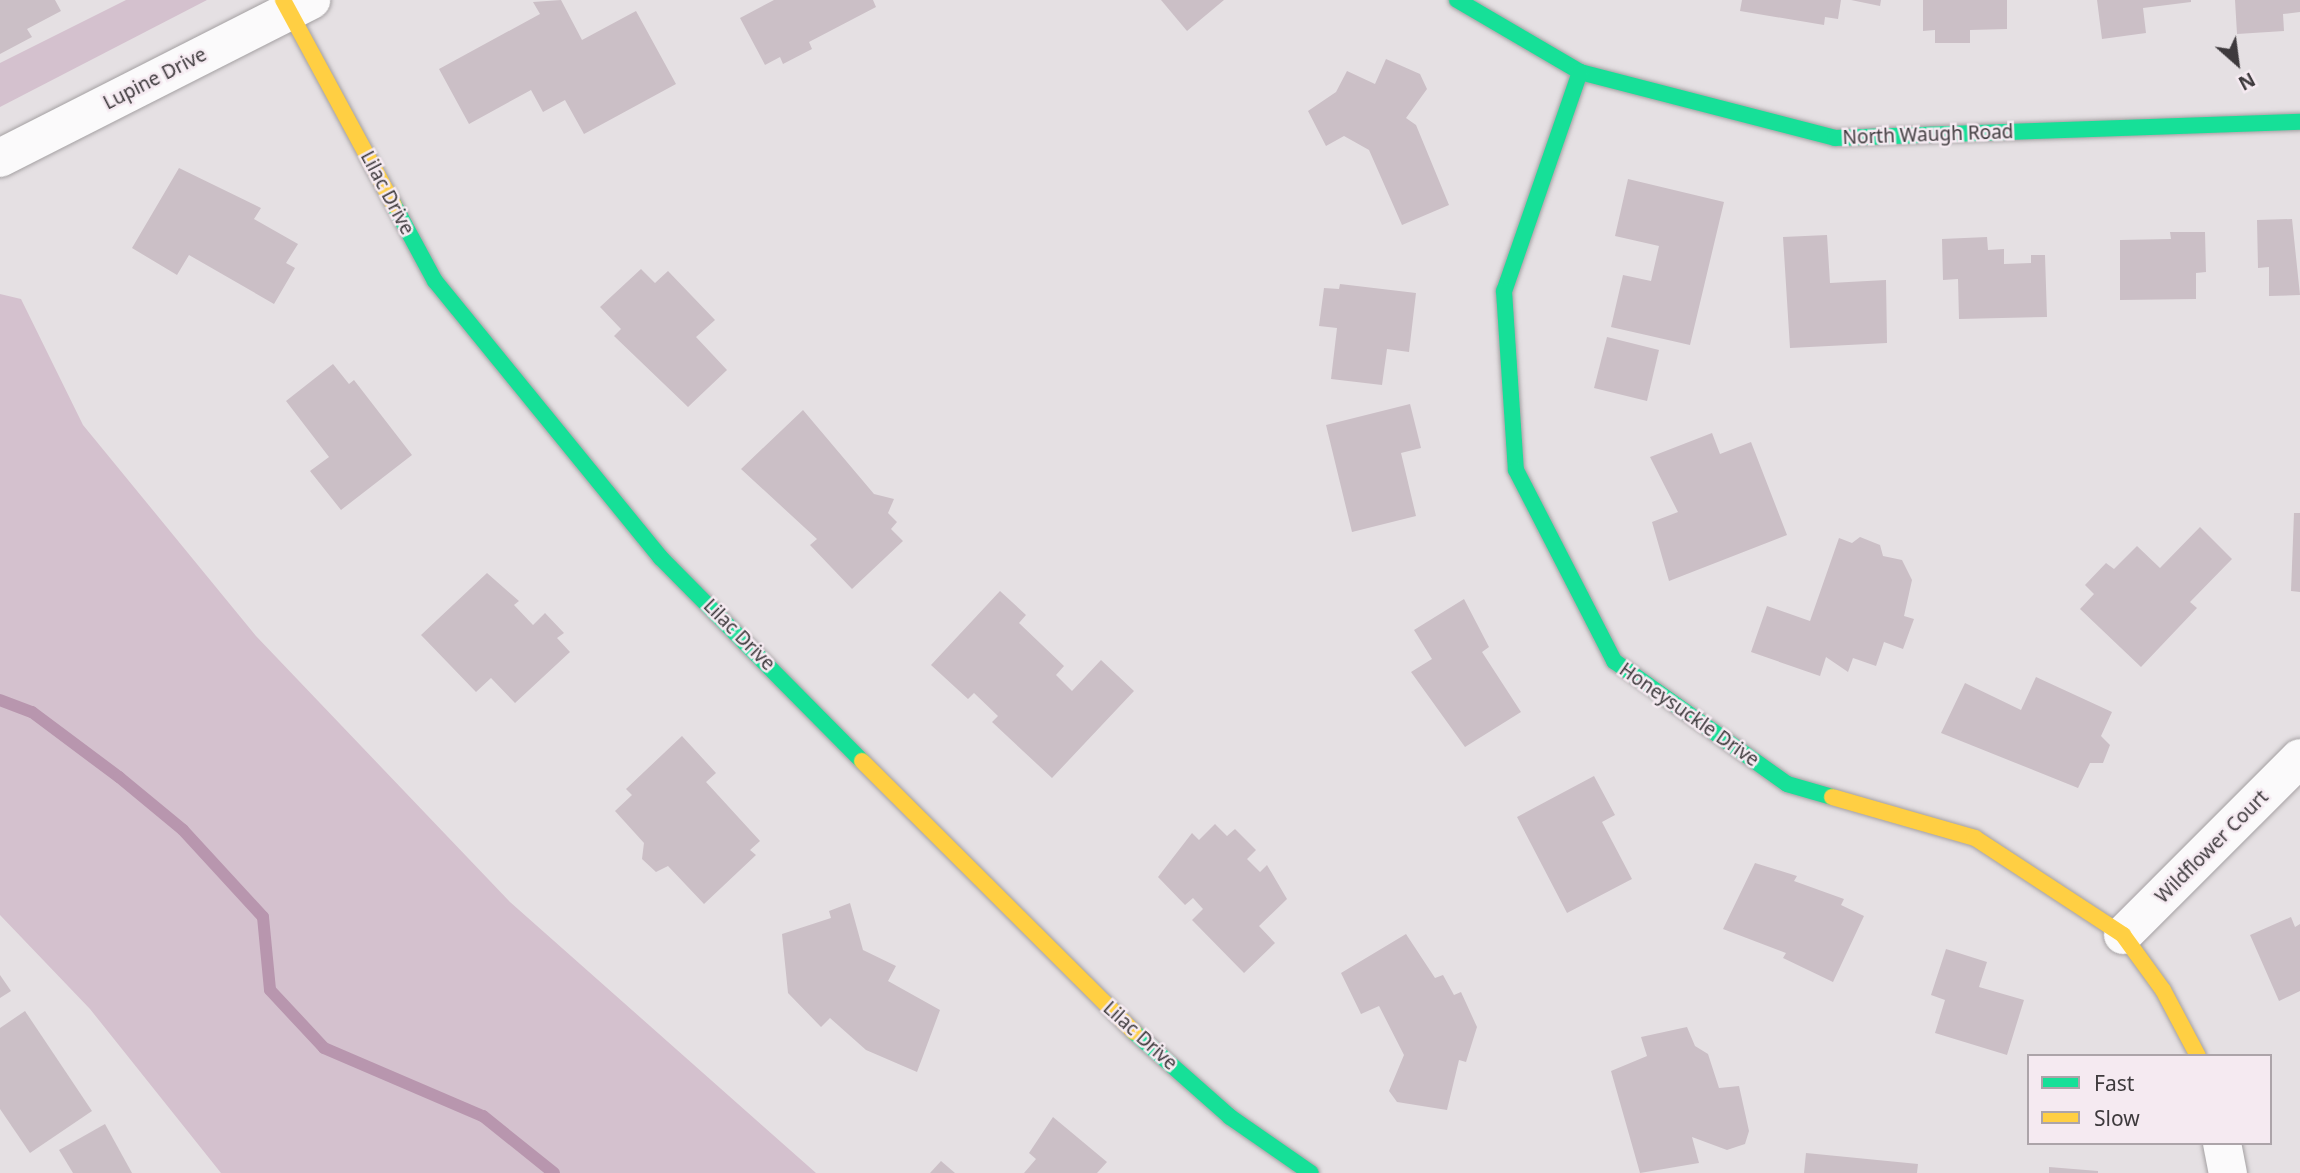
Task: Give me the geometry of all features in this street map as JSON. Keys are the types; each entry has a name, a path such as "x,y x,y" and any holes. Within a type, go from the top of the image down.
{"street":[{"name":"North Waugh Road","path":"1457,0 1580,72 1835,138 2300,122"},
{"name":"Lupine Drive","path":"0,158 294,4"},
{"name":"Lilac Drive","path":"294,4 435,281 660,558 1105,1006 1230,1117 1311,1173"},
{"name":"Honeysuckle Drive","path":"1580,72 1504,291 1516,470 1614,661 1787,784 1975,838 2123,935 2163,990 2197,1054"},
{"name":"Wildflower Court","path":"2123,935 2300,758"},
{"path":"2222,1145 2228,1173"}],"shaded area":[{"path":"126,0 207,0 0,107 0,63"},
{"path":"0,294 21,299 83,425 256,636 510,902 816,1173 221,1173 90,1009 0,915"}],"building":[{"path":"0,0 55,0 61,11 27,29 32,37 0,54"},
{"path":"561,0 582,40 636,11 676,84 584,134 565,100 543,112 531,90 469,124 439,69 540,14 533,2"},
{"path":"774,0 873,0 876,7 809,42 812,49 783,64 780,57 765,65 740,18"},
{"path":"1161,0 1224,0 1187,31"},
{"path":"1742,0 1841,0 1838,19 1825,17 1824,25 1740,11"},
{"path":"1851,0 1881,0 1880,6"},
{"path":"1923,0 2007,0 2007,29 1970,30 1970,43 1935,43 1935,30 1923,31"},
{"path":"2097,0 2191,2 2143,8 2146,33 2102,39"},
{"path":"2235,0 2300,0 2300,12 2283,14 2284,31 2237,34"},
{"path":"1386,59 1420,74 1427,89 1406,118 1416,125 1449,205 1402,225 1369,150 1344,136 1326,146 1308,111 1336,92 1347,71 1375,84"},
{"path":"179,168 261,208 254,219 298,244 286,263 295,268 274,304 189,255 177,275 132,248"},
{"path":"1628,179 1724,202 1690,345 1611,327 1623,275 1651,281 1659,246 1615,236"},
{"path":"2292,219 2300,295 2269,296 2269,267 2258,268 2257,220"},
{"path":"2170,232 2205,232 2206,272 2196,273 2196,299 2120,300 2120,240 2171,239"},
{"path":"1827,235 1830,283 1886,280 1887,343 1790,348 1783,237"},
{"path":"1987,237 1988,250 2004,249 2004,264 2031,263 2031,255 2045,255 2047,317 1959,319 1958,279 1943,280 1942,239"},
{"path":"641,269 655,283 668,271 715,320 696,337 727,370 688,407 614,336 621,329 600,307"},
{"path":"1340,284 1416,293 1409,352 1387,349 1382,385 1331,379 1337,328 1319,326 1324,288 1339,289"},
{"path":"1607,337 1659,350 1647,401 1594,388"},
{"path":"333,364 349,384 354,380 412,455 341,510 310,471 329,457 286,401"},
{"path":"1410,404 1421,448 1401,453 1416,516 1352,532 1326,425"},
{"path":"803,410 874,494 894,499 888,513 897,522 891,529 903,541 852,589 810,545 817,539 741,469"},
{"path":"1712,433 1720,454 1751,442 1787,535 1669,581 1652,522 1678,512 1650,457"},
{"path":"2294,513 2300,513 2300,592 2291,591"},
{"path":"2200,527 2232,559 2190,602 2197,608 2141,667 2080,609 2094,594 2085,585 2106,563 2114,569 2137,546 2160,568"},
{"path":"1860,537 1880,545 1883,556 1902,560 1912,580 1904,616 1914,619 1903,649 1884,642 1876,666 1853,658 1848,672 1826,657 1820,676 1751,652 1767,606 1810,621 1839,538 1852,543"},
{"path":"487,573 519,601 514,605 533,625 545,613 564,633 557,638 570,652 515,703 491,678 476,692 421,635"},
{"path":"1000,591 1026,615 1019,623 1064,666 1056,675 1072,691 1101,660 1134,691 1052,778 992,722 998,716 974,693 968,699 931,665"},
{"path":"1464,599 1489,647 1482,652 1521,712 1465,747 1411,672 1432,659 1414,630"},
{"path":"2036,677 2112,712 2101,736 2110,745 2103,763 2090,763 2078,788 1941,733 1965,683 2021,710"},
{"path":"682,736 716,773 706,782 760,841 750,850 756,855 704,904 668,866 656,872 642,859 644,843 615,811 632,795 626,789"},
{"path":"1594,776 1615,815 1602,822 1632,879 1567,913 1517,817"},
{"path":"1215,824 1227,836 1235,829 1256,850 1247,859 1260,872 1267,865 1287,899 1259,926 1275,943 1244,973 1192,920 1203,909 1193,898 1185,905 1158,877 1192,833 1199,840"},
{"path":"1755,863 1797,876 1794,881 1844,899 1841,905 1864,916 1833,982 1783,958 1786,953 1723,929"},
{"path":"850,903 863,950 896,966 888,981 940,1010 917,1072 866,1050 830,1018 821,1027 788,993 782,934 831,918 829,911"},
{"path":"2291,917 2295,927 2300,924 2300,991 2279,1001 2250,935"},
{"path":"1406,934 1435,978 1443,975 1454,995 1461,992 1477,1027 1466,1062 1459,1060 1447,1110 1397,1102 1389,1091 1404,1055 1379,1006 1361,1014 1341,973"},
{"path":"1946,949 1987,962 1979,987 2024,1000 2007,1055 1935,1033 1945,1000 1931,995"},
{"path":"0,975 11,991 0,998"},
{"path":"25,1011 92,1111 30,1153 0,1109 0,1028"},
{"path":"1687,1027 1695,1046 1708,1054 1719,1088 1739,1086 1749,1131 1745,1144 1727,1150 1692,1137 1699,1163 1640,1173 1611,1071 1647,1056 1641,1037"},
{"path":"1053,1117 1107,1162 1097,1173 1024,1173 1036,1159 1029,1153"},
{"path":"105,1124 132,1173 73,1173 59,1150"},
{"path":"1806,1153 1918,1164 1917,1173 1804,1173"},
{"path":"941,1161 955,1173 930,1173"},
{"path":"2049,1167 2098,1171 2098,1173 2049,1173"}],"waterway":[{"path":"0,700 32,712 119,777 183,830 263,917 270,990 324,1048 483,1116 554,1173"}],"traffic: fast":[{"path":"1457,0 1580,72 1835,138 2300,122"},
{"path":"1580,72 1504,291 1516,470 1614,661 1787,784 1832,797"},
{"path":"394,205 435,281 661,558 862,761"},
{"path":"1134,1032 1230,1117 1311,1173"}],"traffic: slow":[{"path":"283,0 394,205"},
{"path":"862,761 1134,1032"},
{"path":"1832,797 1975,838 2123,935 2163,990 2197,1054"}]}
